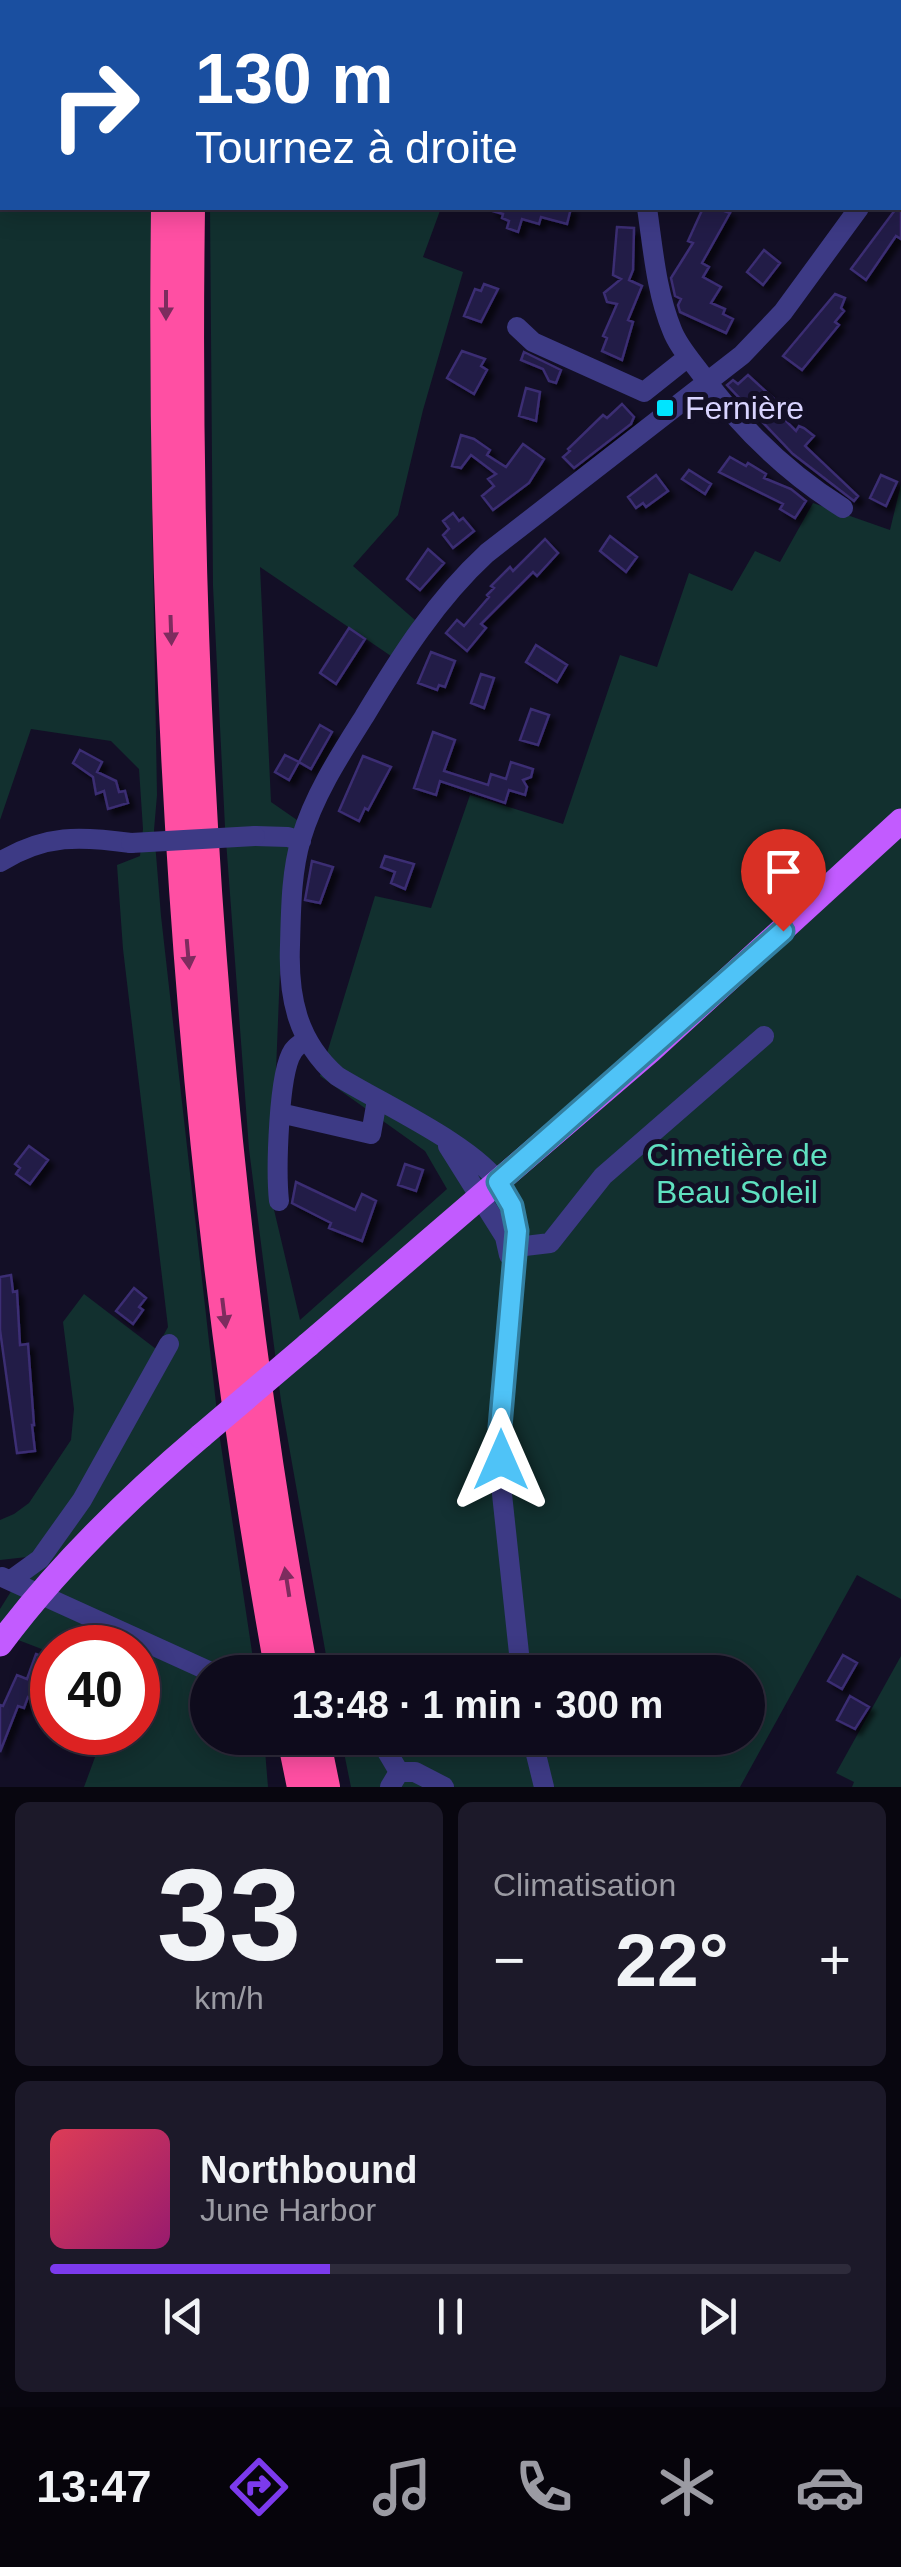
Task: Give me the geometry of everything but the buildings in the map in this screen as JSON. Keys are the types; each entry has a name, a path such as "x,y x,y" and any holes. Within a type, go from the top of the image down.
{"highway":[{"path":"166,210 168,526 185,921 217,1257 277,1655"},
{"path":"190,210 192,561 202,808 222,1095 248,1320 301,1655"},
{"path":"202,210 201,436 208,724 232,1078 256,1297 248,1320"},
{"path":"295,1755 302,1787"},
{"path":"319,1755 325,1787"}],"main road":[{"path":"0,1644 39,1592 140,1487 650,1051 901,821"}],"street":[{"path":"647,210 660,296 672,333 688,358 763,447 842,508"},
{"path":"519,1655 502,1494 500,1427 511,1248 488,1190 466,1172 444,1140 328,1068 305,1040 295,1013 289,972 292,896 301,841 315,802 341,754 419,631 457,581 742,356 783,312 858,210"},
{"path":"517,327 534,342 644,392"},
{"path":"644,392 688,358"},
{"path":"644,392 648,416 656,425"},
{"path":"0,862 50,839 90,837 131,843 255,836 301,841"},
{"path":"511,1248 550,1243 603,1176 764,1036"},
{"path":"279,1200 276,1172 280,1113 293,1051 305,1040"},
{"path":"280,1113 371,1134 376,1100"},
{"path":"5,1578 40,1560 82,1500 169,1344"},
{"path":"5,1578 190,1662"},
{"path":"385,1755 394,1780 415,1772 444,1787"},
{"path":"536,1755 544,1787"}],"green space":[{"path":"0,210 153,210 152,507 157,795 154,830 220,1439 252,1655 190,1655 190,1755 265,1755 268,1787 84,1787 96,1755 160,1755 160,1625 30,1625 30,1645 0,1633 0,1609 37,1550 27,1557 0,1560 0,1520 29,1503 71,1440 74,1409 63,1322 84,1294 156,1349 168,1327 123,949 117,865 140,856 143,829 139,769 111,741 31,729 0,820"},
{"name":"Cimetière de Beau Soleil","path":"210,210 440,210 423,257 463,272 398,515 353,566 415,620 391,656 260,567 271,802 297,820 283,895 271,1197 300,1320 447,1189 425,1151 320,1076 375,896 431,908 470,795 563,824 620,655 657,667 689,573 732,591 755,551 780,562 813,503 890,530 901,484 901,1599 857,1575 765,1742 765,1655 326,1655 281,1401 249,1149 225,827 213,586"},
{"path":"901,1656 901,1787 852,1787 854,1782 836,1773"},
{"path":"344,1755 758,1755 740,1787 351,1787"}],"place":[{"name":"Fernière","path":"665,408"}],"route":[{"path":"501,1460 500,1427 517,1231 512,1206 498,1182 783,931"}]}
